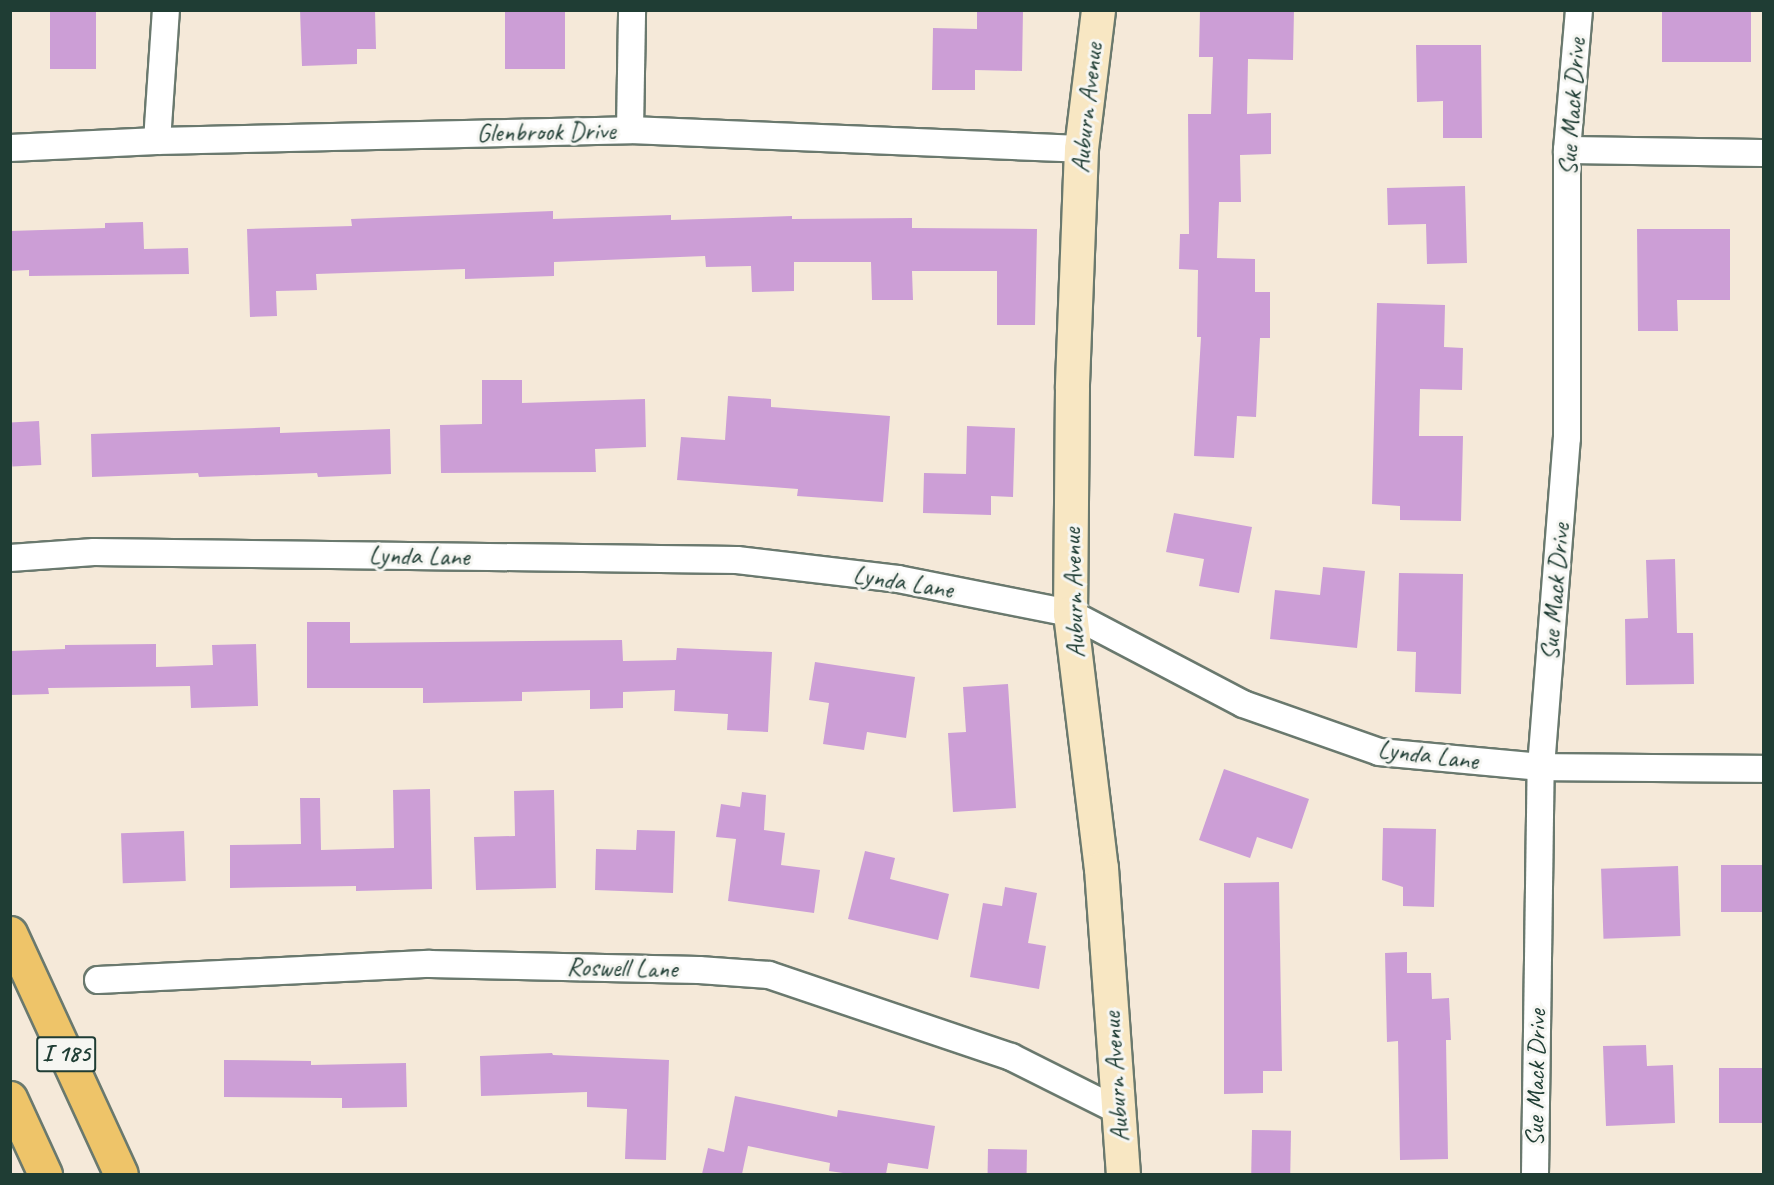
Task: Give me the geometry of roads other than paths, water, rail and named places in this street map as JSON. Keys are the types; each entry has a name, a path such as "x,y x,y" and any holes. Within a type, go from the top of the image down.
{"highway":[{"name":"I 185","path":"10,933 122,1174"},
{"name":"I 185","path":"10,1098 45,1174"}],"street":[{"path":"157,141 166,10"},
{"path":"630,130 632,10"},
{"name":"Auburn Avenue","path":"1098,10 1081,149 1072,388 1071,612 1101,868 1123,1174"},
{"name":"Sue Mack Drive","path":"1535,1174 1541,767 1567,438 1567,150 1579,10"},
{"name":"Glenbrook Drive","path":"10,148 157,141 630,130 1081,149"},
{"path":"1567,150 1764,153"},
{"name":"Lynda Lane","path":"10,558 94,552 737,560 898,579 1071,612 1243,704 1379,752 1541,767 1764,769"},
{"name":"Roswell Lane","path":"98,980 430,964 699,970 769,975 1011,1057 1119,1111"}]}
